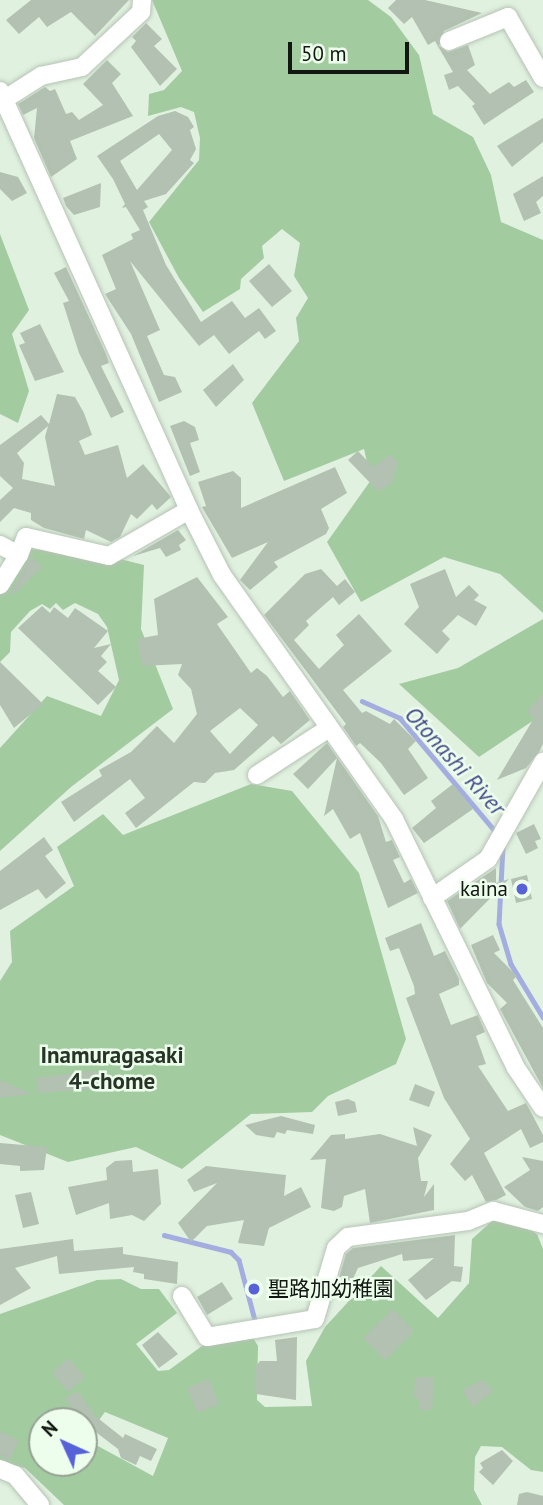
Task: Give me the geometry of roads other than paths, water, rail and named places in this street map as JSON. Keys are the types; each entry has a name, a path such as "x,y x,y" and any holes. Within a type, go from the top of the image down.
{"street":[{"path":"142,0 141,12 82,67 41,76 2,95 189,510 243,609 394,819 516,1069 543,1108"},
{"path":"449,41 508,17 543,78"},
{"path":"0,585 19,555 26,537 110,556 189,510"},
{"path":"0,545 19,555"},
{"path":"257,775 329,728"},
{"path":"432,898 488,859 543,762"},
{"path":"182,1296 207,1337 315,1319 336,1248 348,1237 468,1221 493,1210 543,1224"},
{"path":"0,1469 15,1475 40,1505"}],"waterway":[{"name":"Otonashi River","path":"362,701 400,718 496,832"},
{"name":"Otonashi River","path":"503,846 499,924 511,964 543,1017"},
{"path":"164,1235 231,1252 239,1260 256,1324"}],"place":[{"name":"kaina","path":"522,889"},
{"name":"聖路加幼稚園","path":"254,1289"}],"district":[{"name":"Inamuragasaki 4-chome","path":"112,1068"}]}
